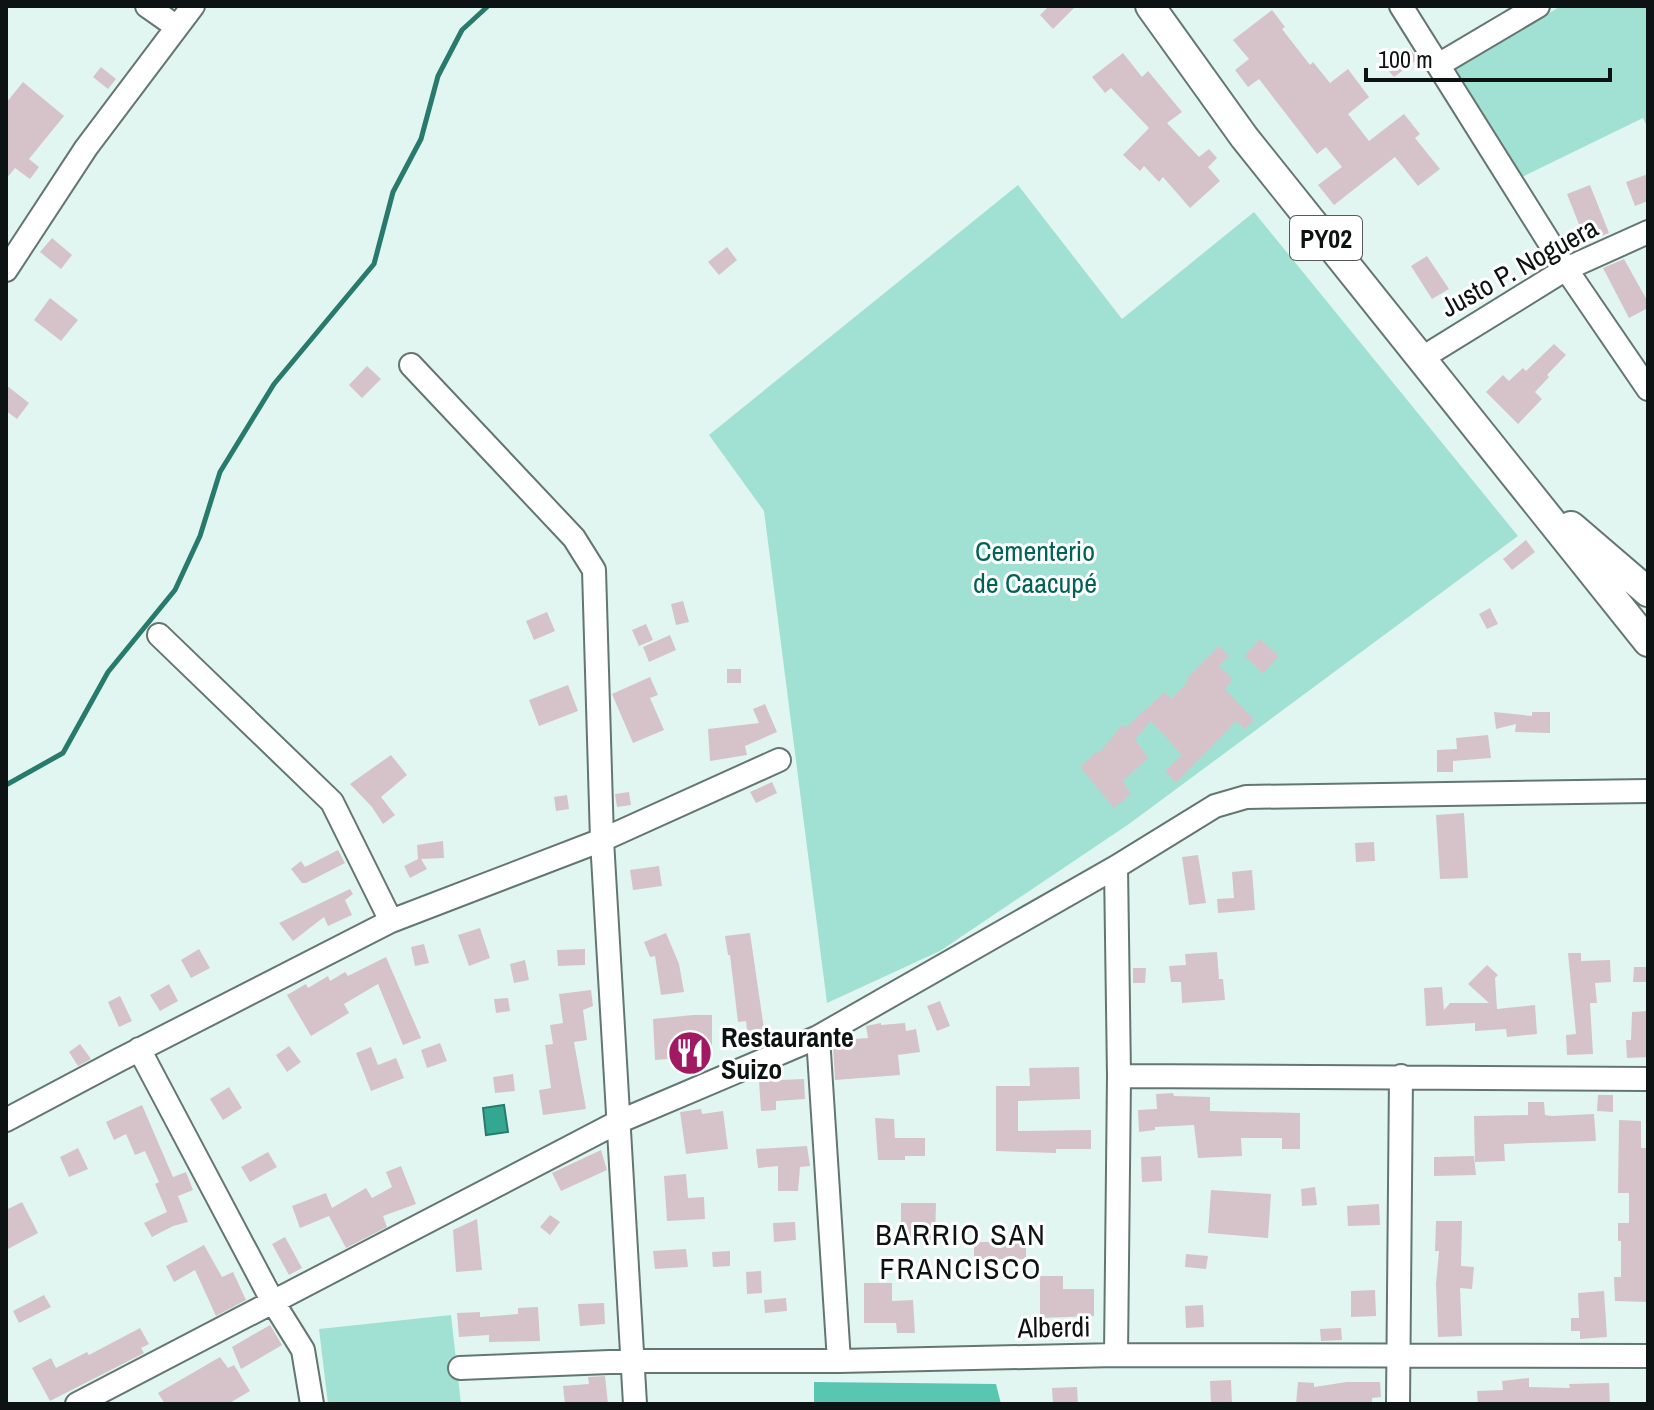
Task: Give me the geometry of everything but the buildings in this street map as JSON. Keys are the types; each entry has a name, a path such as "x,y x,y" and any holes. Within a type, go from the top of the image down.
{"main road":[{"name":"PY02","path":"1150,6 1244,137 1648,642"},
{"name":"PY02","path":"1508,464 1581,536 1642,578"}],"street":[{"path":"147,6 177,27"},
{"path":"6,270 86,148 193,6"},
{"path":"1401,6 1566,269 1648,389"},
{"path":"1440,64 1538,6"},
{"name":"Justo P. Noguera","path":"1422,358 1566,269 1648,232"},
{"path":"411,365 574,538 594,570 602,840 635,1361 635,1404"},
{"path":"159,635 332,802 391,921"},
{"path":"6,1120 391,921 602,840 779,760"},
{"path":"77,1404 618,1122 818,1037 1116,867 1215,806 1246,797 1648,791"},
{"path":"1116,867 1119,1076 1116,1355"},
{"path":"818,1037 839,1361"},
{"path":"139,1049 273,1302 303,1350 312,1404"},
{"path":"1119,1076 1648,1079"},
{"path":"1398,1404 1401,1076"},
{"name":"Alberdi","path":"460,1368 635,1361 839,1361 1116,1355 1648,1356"}],"green space":[{"path":"1561,6 1648,6 1648,129 1643,118 1520,178 1455,70"},
{"name":"Cementerio de Caacupé","path":"1018,185 1122,319 1254,212 1518,536 1129,824 940,951 827,1003 764,511 709,435"},
{"path":"451,1315 461,1404 328,1404 319,1329"}],"shaded area":[{"path":"504,1105 508,1132 486,1135 483,1108"},
{"path":"814,1382 996,1384 1001,1404 814,1404"}],"waterway":[{"path":"6,785 63,753 108,672 175,590 200,536 220,472 274,384 374,264 393,192 421,139 438,76 462,30 488,6"}],"place":[{"name":"Restaurante Suizo","path":"690,1053"}],"district":[{"name":"BARRIO SAN FRANCISCO","path":"961,1251"}]}
